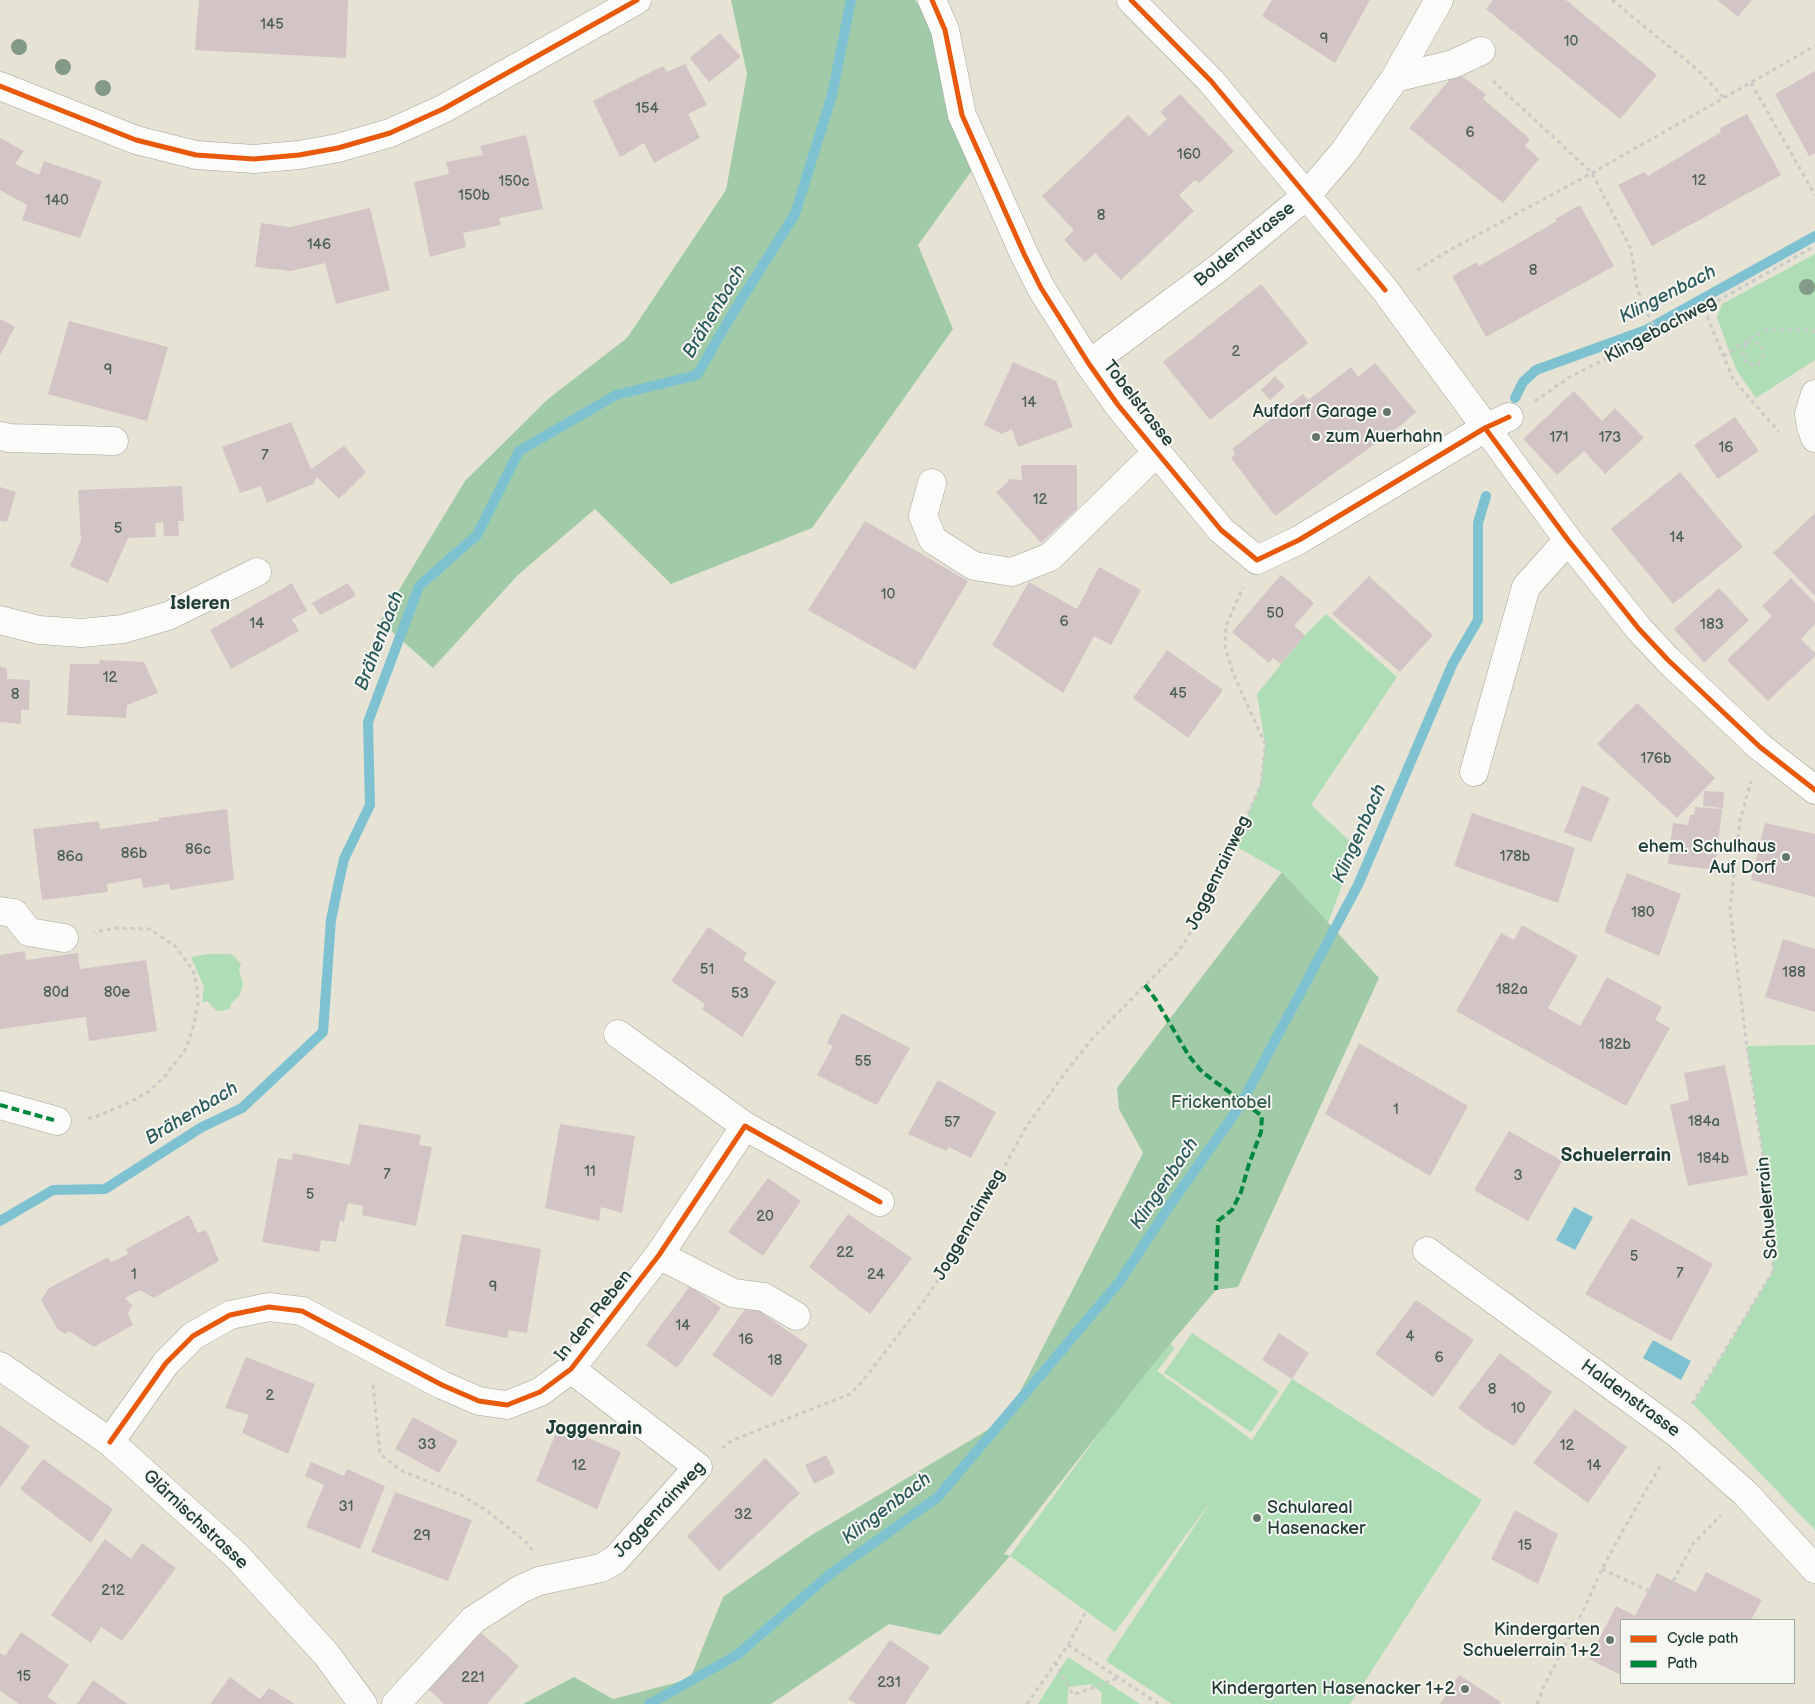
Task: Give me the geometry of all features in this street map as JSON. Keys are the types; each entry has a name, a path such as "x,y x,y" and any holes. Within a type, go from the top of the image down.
{"street":[{"path":"0,86 136,140 196,155 254,159 299,155 338,148 390,133 443,109 637,0"},
{"name":"Tobelstrasse","path":"932,0 945,30 962,115 1033,272 1056,312 1118,405 1221,530 1257,560"},
{"path":"1130,0 1211,81 1497,423 1568,540 1639,629 1668,660 1760,746 1815,790"},
{"name":"Boldernstrasse","path":"1090,364 1221,266 1307,195 1343,153 1395,78 1439,0"},
{"path":"1395,78 1453,64 1474,54"},
{"path":"1815,394 1809,414 1815,438"},
{"path":"1257,560 1299,540 1497,423"},
{"path":"0,436 9,438 114,441"},
{"path":"932,483 923,516 933,540 974,566 1012,572 1050,557 1158,452"},
{"path":"1474,772 1526,587 1568,540"},
{"path":"0,620 39,630 56,632 82,633 123,629 168,616 257,572"},
{"path":"0,911 14,913 29,932 64,938"},
{"path":"618,1034 745,1126 880,1202"},
{"path":"0,1105 57,1121"},
{"name":"In den Reben","path":"110,1442 166,1363 193,1336 230,1315 269,1307 302,1311 373,1350 442,1385 479,1401 508,1405 540,1392 571,1369 659,1255 745,1126"},
{"name":"Haldenstrasse","path":"1427,1251 1678,1434 1746,1493 1815,1569"},
{"path":"659,1255 733,1293 764,1297 796,1316"},
{"name":"Glärnischstrasse","path":"0,1366 110,1442 236,1555 326,1654 363,1704"},
{"name":"In den Reben","path":"571,1369 698,1467"},
{"name":"Joggenrainweg","path":"396,1704 474,1620 522,1588 539,1581 601,1568 615,1560 698,1467"}],"path":[{"path":"1612,0 1699,71 1724,98"},
{"path":"1417,270 1448,251 1592,174 1815,46"},
{"path":"1474,54 1592,174 1631,249 1637,288 1646,311 1658,333"},
{"path":"1751,83 1815,195"},
{"path":"1704,308 1733,379 1784,439"},
{"path":"1723,356 1759,333 1769,329 1815,331"},
{"path":"1747,341 1758,344 1763,349 1764,356 1758,364 1751,364 1745,360 1743,354 1747,341"},
{"path":"57,1121 93,1118 148,1092 165,1076 185,1050 193,1028 198,1003 193,970 175,946 150,929 118,928 64,938"},
{"path":"373,1350 373,1396 380,1454 402,1471 463,1496 510,1528 526,1541 537,1556 539,1581"},
{"path":"1602,1569 1664,1598 1693,1544 1746,1493"},
{"path":"1027,1704 1068,1645 1086,1611"},
{"path":"1068,1645 1159,1704"},
{"path":"1055,1662 1074,1695 1118,1678"}],"green space":[{"path":"731,0 915,0 940,34 944,101 973,169 918,245 953,329 812,528 671,584 595,509 518,575 433,668 380,621 465,481 548,399 627,338 726,190 747,74"},
{"path":"1815,254 1815,360 1756,398 1737,371 1729,351 1717,317 1722,304"},
{"path":"1326,614 1397,677 1311,805 1356,847 1328,923 1283,873 1235,846 1261,783 1265,744 1257,694 1305,635"},
{"name":"Frickentobel","path":"1282,872 1379,978 1238,1287 1216,1290 1154,1363 1004,1554 1010,1556 940,1635 889,1624 771,1704 523,1704 574,1677 613,1699 690,1679 723,1597 810,1536 1006,1419 1143,1153 1119,1109 1117,1088"},
{"path":"208,954 229,954 234,956 241,964 239,970 243,984 240,995 231,1004 230,1009 217,1011 207,1001 202,1003 204,987 191,957"},
{"path":"1815,1045 1815,1530 1693,1404 1773,1271 1771,1213 1747,1046"},
{"name":"Schulareal Hasenacker","path":"1155,1333 1175,1348 1157,1371 1252,1440 1292,1379 1482,1500 1350,1704 1172,1704 1106,1661 1214,1497 1115,1632 1010,1556 1103,1428 1087,1415"},
{"path":"1192,1333 1279,1391 1251,1432 1164,1373"},
{"path":"1068,1657 1140,1704 1101,1704 1102,1693 1091,1684 1069,1687 1067,1704 1038,1704"}],"water":[{"path":"1574,1207 1593,1217 1575,1250 1556,1240"},
{"path":"1653,1340 1691,1361 1681,1380 1643,1358"}],"building":[{"path":"199,0 348,0 346,58 195,50"},
{"path":"1272,0 1370,0 1335,63 1262,16"},
{"path":"1493,0 1566,0 1657,75 1620,119 1486,9"},
{"path":"1717,0 1752,0 1738,17"},
{"path":"720,33 741,57 709,82 690,58"},
{"path":"685,64 707,105 688,114 700,138 654,163 644,143 620,157 593,101 663,66 667,72"},
{"path":"1815,71 1815,153 1809,156 1775,94"},
{"path":"1456,72 1486,94 1483,99 1530,139 1525,146 1539,159 1503,203 1409,128"},
{"path":"1180,94 1234,151 1199,183 1195,180 1179,195 1194,211 1121,280 1095,253 1085,262 1064,240 1074,230 1042,196 1128,115 1149,136 1167,119 1160,112"},
{"path":"1747,114 1781,175 1652,246 1618,185 1644,172 1648,176 1721,132 1720,128"},
{"path":"526,135 543,209 499,218 501,225 463,233 466,247 430,257 414,182 449,174 446,162 483,155 480,146"},
{"path":"0,138 24,151 15,164 39,175 44,161 102,181 80,238 22,220 27,205 0,190"},
{"path":"1580,205 1614,266 1486,337 1452,276 1477,262 1479,266 1557,221 1555,219"},
{"path":"370,208 390,290 336,304 325,263 291,271 255,267 261,223 290,227"},
{"path":"1261,284 1308,343 1210,420 1163,362"},
{"path":"0,319 15,327 0,355"},
{"path":"69,321 168,347 147,421 48,394"},
{"path":"1013,362 1056,381 1073,427 1018,447 1012,429 1002,434 984,425"},
{"name":"zum Auerhahn","path":"1375,363 1416,412 1401,425 1275,516 1231,458 1235,454 1232,449 1303,394 1308,400 1351,367 1358,377"},
{"path":"1275,376 1285,387 1270,400 1261,390"},
{"path":"1574,391 1602,421 1615,408 1644,438 1605,474 1584,451 1557,475 1523,439"},
{"path":"1735,417 1759,451 1718,479 1694,445"},
{"path":"291,422 311,469 344,446 366,472 339,499 317,477 313,484 267,503 261,486 240,493 222,447"},
{"path":"1021,465 1077,465 1077,509 1041,543 996,492 1008,482 1008,479 1022,480"},
{"path":"1680,472 1743,547 1673,604 1611,529"},
{"path":"182,486 184,521 178,521 179,536 164,536 163,522 155,523 156,537 128,538 108,583 70,566 81,540 78,490"},
{"path":"0,487 16,492 7,522 0,521"},
{"path":"1815,513 1815,596 1773,553"},
{"path":"865,521 968,581 915,670 808,610"},
{"path":"1099,567 1141,590 1111,645 1094,636 1063,693 992,645 1029,582 1077,609"},
{"path":"1281,575 1314,603 1294,626 1305,635 1281,664 1273,658 1269,663 1232,632"},
{"path":"1369,576 1433,635 1400,672 1332,614"},
{"path":"1791,578 1815,603 1815,624 1801,639 1815,653 1815,656 1768,701 1727,660 1772,616 1762,606"},
{"path":"292,583 307,611 292,619 299,631 231,669 210,630"},
{"path":"348,583 356,596 320,615 312,603"},
{"path":"1719,588 1749,620 1704,663 1674,629"},
{"path":"1167,650 1223,690 1188,738 1133,698"},
{"path":"99,660 144,662 158,693 127,705 126,718 67,715 70,664 100,664"},
{"path":"0,666 7,669 7,679 30,680 29,710 21,710 21,724 0,722"},
{"path":"1637,703 1715,778 1677,818 1597,744"},
{"path":"1582,785 1610,798 1591,842 1564,832"},
{"path":"1704,791 1724,792 1723,808 1703,806"},
{"path":"1695,807 1722,809 1715,870 1668,864 1673,823 1688,825 1690,815 1694,815"},
{"path":"227,809 234,880 170,890 169,884 143,888 141,878 107,884 108,892 42,900 33,829 99,821 100,829 159,821 159,818"},
{"path":"1472,813 1575,848 1558,903 1454,866"},
{"name":"ehem. Schulhaus Auf Dorf","path":"1765,823 1815,834 1815,897 1751,880"},
{"path":"1627,873 1681,894 1659,956 1604,932"},
{"path":"1522,925 1578,956 1548,1008 1580,1026 1607,977 1662,1007 1655,1020 1670,1028 1626,1106 1456,1011 1501,933 1514,940"},
{"path":"708,927 747,953 743,960 776,982 742,1037 702,1009 705,1004 671,981"},
{"path":"1783,939 1815,949 1815,1012 1765,997"},
{"path":"25,951 26,960 78,953 80,969 146,960 157,1031 89,1041 86,1017 0,1029 0,955"},
{"path":"842,1013 910,1048 877,1105 817,1075 833,1046 827,1043"},
{"path":"1359,1043 1468,1106 1430,1176 1325,1114"},
{"path":"1725,1065 1748,1175 1688,1186 1670,1105 1689,1100 1684,1073"},
{"path":"938,1080 996,1112 971,1158 949,1147 946,1151 908,1134"},
{"path":"359,1124 421,1135 419,1145 432,1147 416,1226 362,1215 363,1206 348,1203 344,1222 340,1220 336,1242 321,1240 319,1252 262,1242 278,1158 292,1160 293,1153 350,1165"},
{"path":"560,1124 635,1136 622,1213 601,1207 599,1221 545,1208"},
{"path":"1509,1131 1562,1161 1528,1221 1474,1190"},
{"path":"768,1178 801,1201 763,1256 728,1232"},
{"path":"848,1214 912,1258 870,1314 809,1267"},
{"path":"189,1215 198,1233 206,1230 219,1261 154,1298 140,1290 125,1298 132,1305 128,1314 133,1325 94,1347 69,1331 65,1334 58,1330 41,1300 49,1288 108,1257 111,1262 128,1254 126,1249"},
{"path":"1631,1218 1713,1264 1671,1341 1585,1294"},
{"path":"462,1234 541,1249 527,1333 509,1330 507,1338 445,1326"},
{"path":"690,1286 721,1308 677,1368 646,1345"},
{"path":"1416,1300 1474,1340 1433,1397 1375,1354"},
{"path":"749,1304 808,1345 772,1397 712,1355"},
{"path":"1279,1333 1309,1353 1292,1379 1262,1360"},
{"path":"1500,1353 1552,1392 1514,1446 1483,1427 1458,1408"},
{"path":"246,1357 315,1384 288,1454 242,1433 249,1415 225,1408"},
{"path":"1575,1409 1627,1447 1588,1503 1533,1463"},
{"path":"413,1417 458,1441 439,1473 395,1449"},
{"path":"0,1425 30,1446 0,1488"},
{"path":"559,1426 621,1452 597,1509 536,1481"},
{"path":"826,1455 835,1473 814,1484 805,1465"},
{"path":"765,1458 800,1493 719,1571 687,1536"},
{"path":"43,1459 113,1509 91,1543 20,1489"},
{"path":"311,1462 344,1476 347,1469 385,1486 360,1549 306,1527 324,1485 305,1476"},
{"path":"395,1492 472,1520 448,1581 371,1552"},
{"path":"1515,1510 1558,1534 1538,1584 1491,1559"},
{"path":"105,1539 131,1559 142,1543 176,1568 122,1641 101,1627 91,1643 51,1615"},
{"name":"Kindergarten Schuelerrain 1+2","path":"1706,1572 1762,1600 1752,1619 1620,1619 1620,1674 1589,1659 1616,1606 1635,1616 1657,1573 1696,1592"},
{"path":"479,1631 519,1666 487,1704 444,1704 428,1689"},
{"path":"21,1632 69,1665 47,1697 58,1704 19,1704 0,1691 0,1653 5,1656"},
{"path":"890,1640 930,1667 905,1704 856,1704 848,1699"},
{"name":"Kindergarten Hasenacker 1+2","path":"1459,1675 1501,1702 1500,1704 1440,1704"},
{"path":"230,1677 260,1699 269,1688 295,1704 210,1704"},
{"path":"93,1680 128,1704 77,1704"}],"waterway":[{"name":"Brähenbach","path":"0,1221 53,1190 105,1189 202,1127 242,1108 323,1032 331,920 338,886 344,859 370,805 368,722 419,586 477,535 519,451 616,395 697,375 731,316 795,214 832,95 851,0"},
{"name":"Klingenbach","path":"1515,398 1523,382 1536,370 1646,330 1815,236"},
{"name":"Klingenbach","path":"649,1704 737,1655 830,1574 938,1497 1120,1281 1170,1205 1240,1106 1358,885 1453,663 1478,620 1478,523 1486,496"}],"marked path":[{"path":"1145,985 1189,1056 1202,1072 1262,1116 1261,1132 1241,1192 1232,1210 1218,1221 1216,1290"},
{"path":"0,1105 57,1121"}],"cycle path":[{"path":"0,86 136,140 196,155 254,159 299,155 338,148 390,133 443,109 637,0"},
{"path":"932,0 945,30 962,115 1041,288 1089,364 1118,405 1221,530 1257,560 1299,540 1485,428 1509,417"},
{"path":"1131,0 1211,81 1385,290"},
{"path":"1485,428 1568,540 1639,629 1668,660 1760,747 1815,790"},
{"path":"110,1442 166,1363 193,1336 230,1315 269,1307 302,1311 442,1385 479,1401 507,1405 540,1392 571,1369 659,1255 745,1126 880,1202"}],"place":[{"name":"Aufdorf Garage","path":"1387,412"},
{"name":"zum Auerhahn","path":"1316,437"},
{"name":"ehem. Schulhaus Auf Dorf","path":"1786,857"},
{"name":"Schulareal Hasenacker","path":"1257,1518"},
{"name":"Kindergarten Schuelerrain 1+2","path":"1610,1640"},
{"name":"Kindergarten Hasenacker 1+2","path":"1465,1689"}],"district":[{"name":"Isleren","path":"200,604"},
{"name":"Schuelerrain","path":"1616,1156"},
{"name":"Joggenrain","path":"594,1429"}]}
